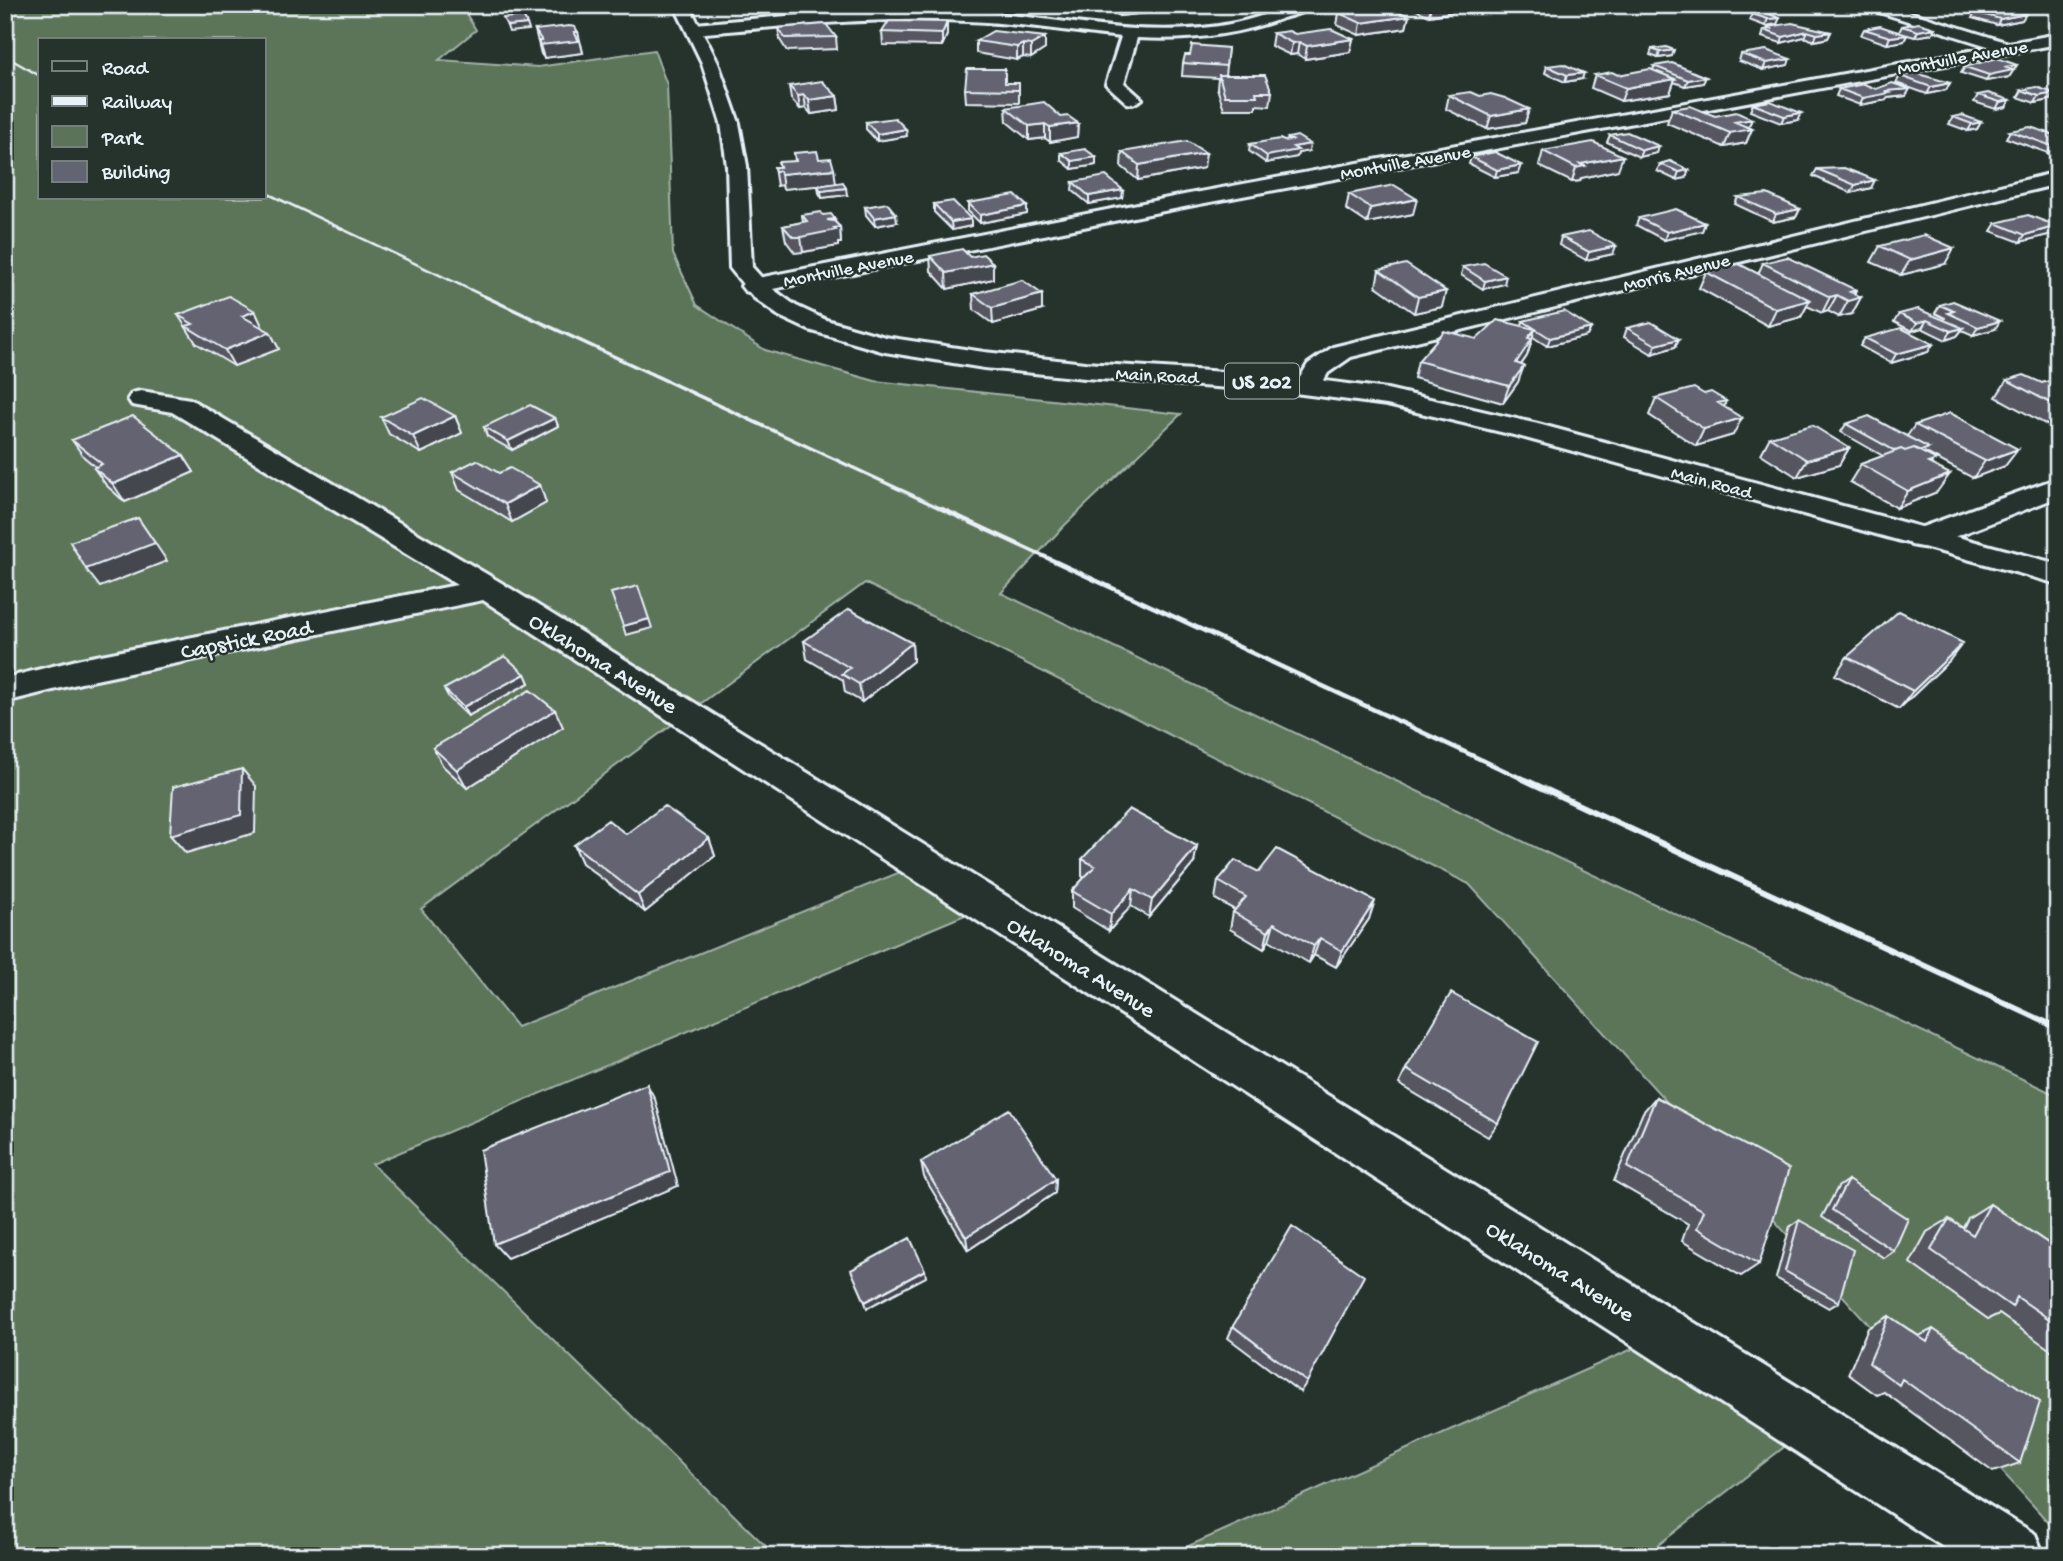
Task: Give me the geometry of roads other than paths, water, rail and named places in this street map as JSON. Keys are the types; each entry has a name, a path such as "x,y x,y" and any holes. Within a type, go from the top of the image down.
{"street":[{"path":"681,5 695,29 719,88 733,136 741,268 753,286"},
{"path":"695,29 852,16 928,15 1018,20 1130,34 1188,34 1224,30 1306,5"},
{"path":"1871,5 2046,58"},
{"path":"1018,20 1035,6"},
{"path":"1130,34 1115,85 1133,99"},
{"name":"Montville Avenue","path":"753,286 1189,200 2058,39"},
{"name":"Morris Avenue","path":"1308,386 1317,369 1342,352 2058,178"},
{"name":"Main Road","path":"753,286 785,310 808,321 869,340 927,351 1060,368 1308,386 1454,411 2058,573"},
{"name":"Oklahoma Avenue","path":"141,399 180,405 488,589 2013,1556"},
{"path":"1922,538 2058,487"},
{"name":"Capstick Road","path":"5,690 81,671 488,589"}],"railway":[{"path":"5,56 38,75"},
{"path":"266,193 488,298"},
{"path":"484,296 944,510"},
{"path":"940,508 1525,780"},
{"path":"1521,778 2058,1028"}]}
